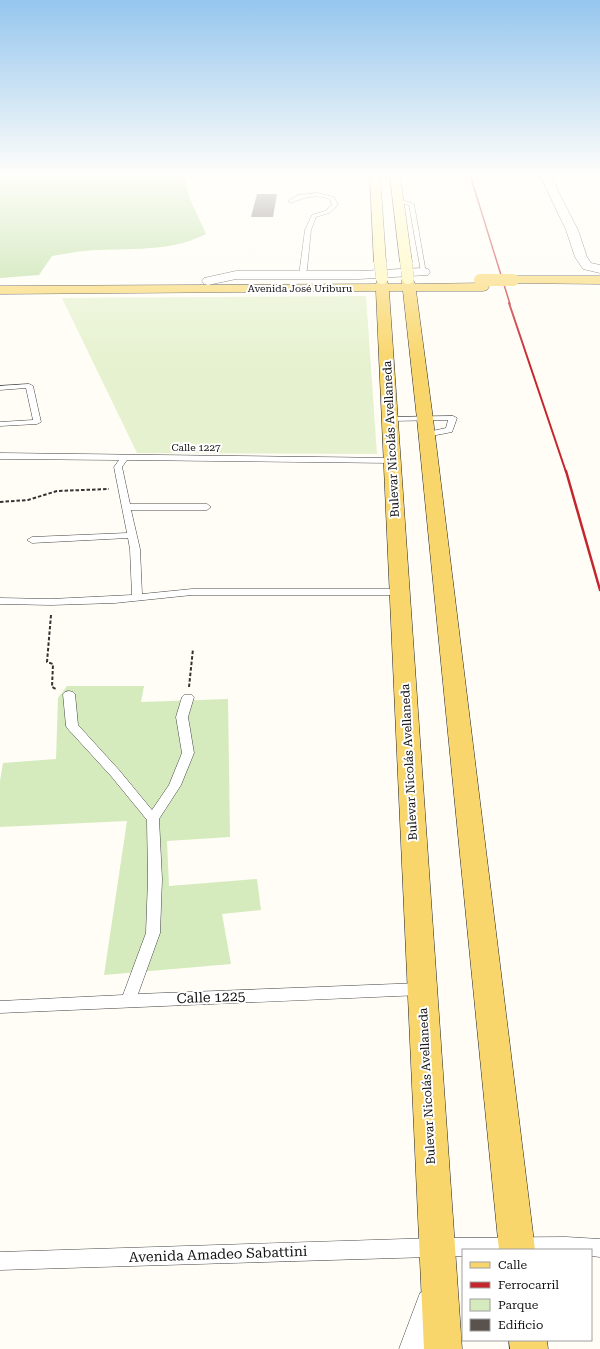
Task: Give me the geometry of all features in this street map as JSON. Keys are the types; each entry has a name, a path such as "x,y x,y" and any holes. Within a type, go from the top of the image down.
{"main road":[{"name":"Bulevar Nicolás Avellaneda","path":"378,238 443,1349"},
{"path":"403,238 426,427 516,1248"},
{"name":"Avenida José Uriburu","path":"514,284 600,280"},
{"name":"Avenida José Uriburu","path":"0,282 408,282 600,287"},
{"name":"Avenida José Uriburu","path":"0,290 382,282"}],"street":[{"path":"575,238 581,257 587,266 600,269"},
{"path":"208,281 236,275 359,275 424,272"},
{"path":"418,1349 439,1289"}],"lane":[{"path":"302,275 307,238"},
{"path":"417,238 424,272"},
{"path":"0,388 29,386 37,422 0,424"},
{"path":"390,419 426,427"},
{"name":"Calle 1227","path":"0,456 392,460"},
{"path":"124,458 118,467 133,535 137,597"},
{"path":"127,507 207,507"},
{"path":"32,540 133,535"},
{"path":"0,601 51,602 115,600 192,592 400,592"},
{"path":"70,694 72,726 115,773 153,819"},
{"path":"128,1000 153,932 155,879 153,819 175,785 188,753 182,717 188,697"},
{"name":"Calle 1225","path":"0,1007 128,1000 422,989"},
{"name":"Avenida Amadeo Sabattini","path":"0,1261 436,1247 600,1248"}],"path":[{"path":"0,502 28,500 57,491 123,489"},
{"path":"51,602 47,662 53,664 52,687 70,694"},
{"path":"188,697 193,649"}],"green space":[{"path":"0,238 198,238 175,245 159,247 142,249 93,250 52,256 39,275 0,278"},
{"path":"366,296 377,454 137,453 62,298"},
{"path":"67,686 144,686 141,702 228,699 230,837 167,841 169,886 257,879 261,910 222,914 231,964 104,975 127,821 0,827 0,781 3,763 56,759 58,698"}],"railway":[{"path":"490,238 510,304"},
{"path":"509,303 566,472"},
{"path":"566,471 600,590"}]}
